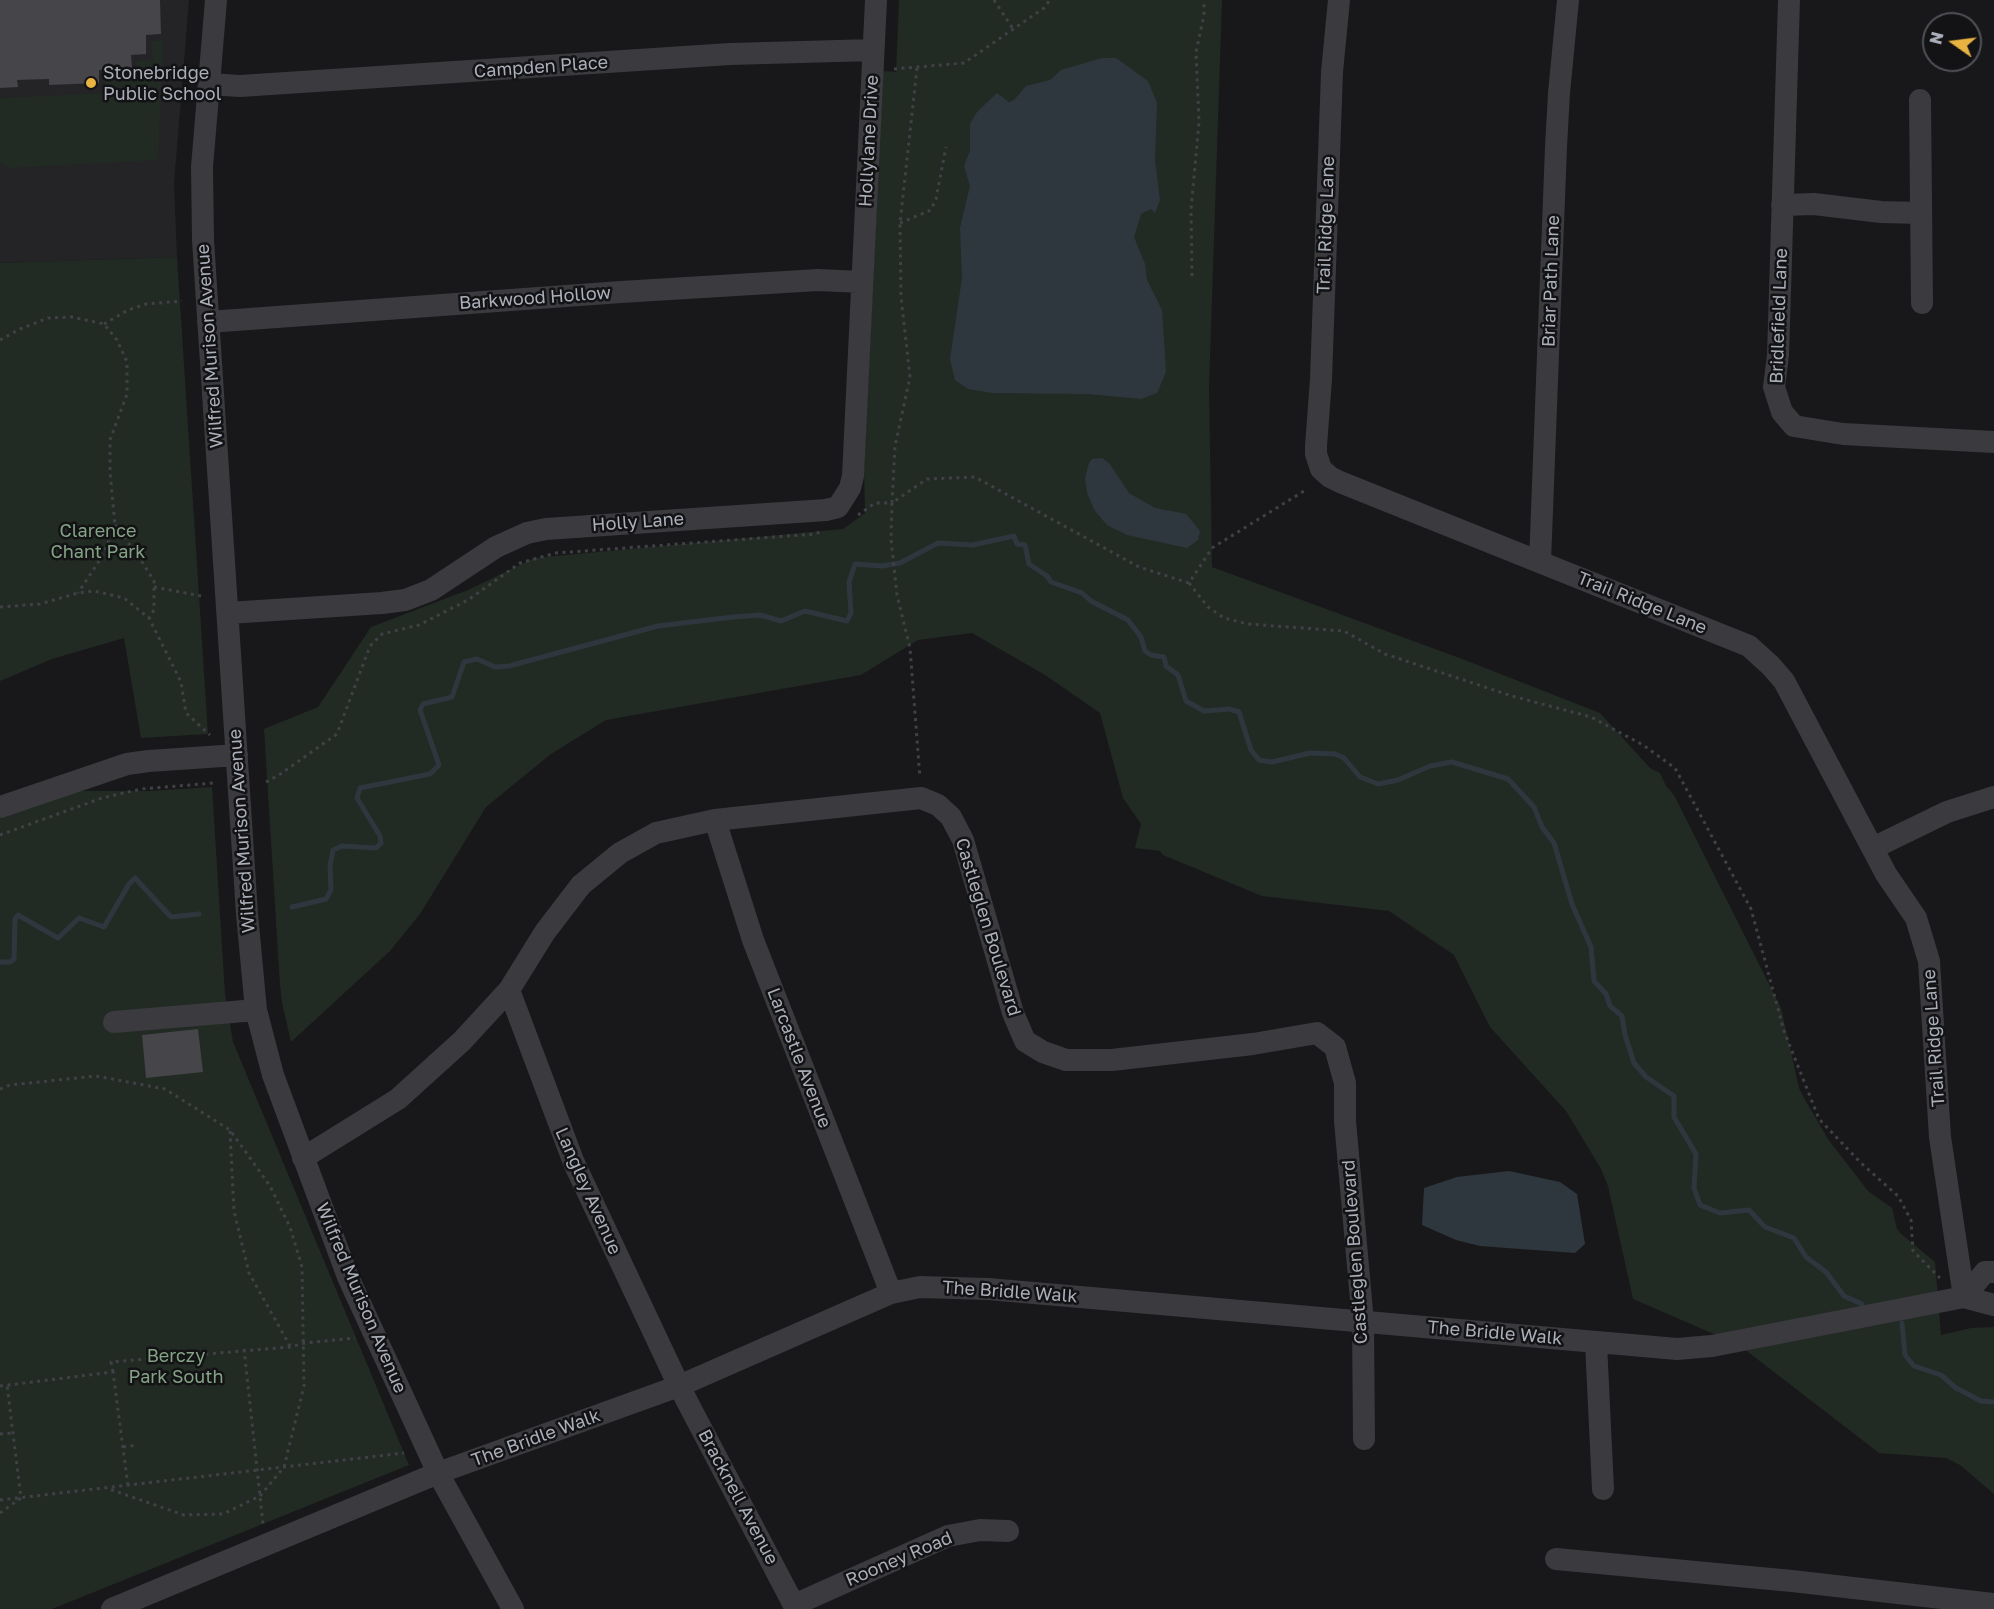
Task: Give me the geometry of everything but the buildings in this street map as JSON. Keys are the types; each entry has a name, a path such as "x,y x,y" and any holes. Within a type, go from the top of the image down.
{"street":[{"name":"Wilfred Murison Avenue","path":"216,0 201,192 247,914 256,1010 273,1075 348,1276 438,1473 513,1609"},
{"name":"Hollylane Drive","path":"862,282 876,0"},
{"name":"Trail Ridge Lane","path":"1339,0 1332,72 1321,379 1316,454 1321,469 1330,477 1749,646 1784,681 1886,874 1916,918 1929,961 1940,1137 1962,1298"},
{"name":"Briar Path Lane","path":"1540,562 1556,147 1568,0"},
{"name":"Bridlefield Lane","path":"1789,0 1778,355 1774,387 1782,412 1794,426 1843,434 1994,442"},
{"name":"Campden Place","path":"209,84 240,86 730,54 873,50"},
{"path":"1920,100 1922,303"},
{"path":"1782,205 1814,204 1881,212 1921,213"},
{"name":"Barkwood Hollow","path":"208,322 621,292 818,280 862,282"},
{"name":"Holly Lane","path":"228,613 405,600 431,590 496,547 526,533 546,529 826,510 838,507 850,488 853,476 862,282"},
{"path":"0,807 127,764 237,755"},
{"path":"1873,848 1947,812 1994,797"},
{"path":"303,1158 398,1099 462,1041 509,990 545,932 581,885 620,853 656,833 715,820 921,798"},
{"name":"Castleglen Boulevard","path":"921,798 938,805 945,811 951,817 963,840 1013,1013 1025,1041 1043,1052 1066,1060 1112,1060 1252,1044 1317,1033 1335,1047 1345,1083 1345,1120 1363,1322 1364,1439"},
{"name":"Larcastle Avenue","path":"715,820 753,940 891,1293"},
{"name":"Langley Avenue","path":"509,990 574,1163 679,1386"},
{"path":"114,1022 256,1010"},
{"path":"1962,1298 1985,1272 1994,1272"},
{"name":"The Bridle Walk","path":"112,1609 438,1473 679,1386 891,1293 920,1287 988,1288 1677,1349 1712,1346 1962,1298 1994,1305"},
{"path":"1596,1342 1603,1489"},
{"name":"Bracknell Avenue","path":"679,1386 795,1607"},
{"name":"Rooney Road","path":"795,1607 948,1536 980,1530 1008,1531"},
{"path":"1556,1559 1803,1582 1994,1604"}],"path":[{"path":"994,0 1013,28"},
{"path":"894,69 964,63 1044,8 1050,0"},
{"path":"1192,276 1191,210 1199,122 1196,52 1204,15 1204,0"},
{"path":"917,68 900,223 901,297 910,377 895,446 892,503 893,558 897,595 910,648 921,798"},
{"path":"900,223 931,210 936,198 946,147"},
{"path":"104,324 128,310 146,304 182,301"},
{"path":"0,340 48,318 72,317 104,324 117,340 127,362 127,394 110,440 110,472 115,525 103,555 78,593"},
{"path":"850,520 875,503 892,503 927,479 975,477 1139,567 1190,583 1208,607 1224,618 1248,624 1344,631 1385,654 1512,696 1591,717 1643,745 1676,768 1751,909 1784,1031 1819,1119 1861,1163 1898,1196 1911,1220 1913,1251 1962,1298"},
{"path":"1190,583 1212,548 1304,491"},
{"path":"115,525 154,581 154,610 149,618"},
{"path":"266,782 337,734 370,646 382,634 418,625 468,600 520,563 556,553 815,534 824,531"},
{"path":"154,587 201,596"},
{"path":"0,607 40,604 78,593 94,591 124,598 149,618 180,682 186,712 210,735"},
{"path":"0,835 102,798 141,789 213,783"},
{"path":"0,1089 10,1085 96,1076 165,1089 230,1130 270,1186 290,1227 302,1267 304,1386 284,1467 260,1496 223,1514 184,1515 106,1488"},
{"path":"230,1130 234,1210 249,1273 290,1347"},
{"path":"128,1486 111,1362 244,1349 290,1347 305,1343 375,1336"},
{"path":"244,1349 265,1545"},
{"path":"0,1386 113,1372"},
{"path":"7,1385 21,1498"},
{"path":"0,1434 13,1432"},
{"path":"123,1447 138,1445"},
{"path":"0,1500 404,1453"},
{"path":"0,1513 21,1498"}],"shaded area":[{"name":"Stonebridge Public School","path":"0,0 189,0 174,184 177,257 0,263"},
{"path":"1102,58 1116,58 1148,81 1157,103 1155,160 1160,200 1155,213 1151,209 1141,214 1134,237 1145,264 1147,280 1162,310 1166,372 1157,393 1141,399 1088,394 992,393 968,389 955,380 950,359 962,278 960,228 970,186 964,166 970,151 970,124 977,112 997,93 1009,102 1014,100 1026,86 1050,80 1061,70"},
{"path":"1102,458 1109,463 1129,493 1155,508 1186,514 1200,531 1198,540 1187,548 1127,535 1107,525 1095,511 1087,493 1085,478 1092,459"},
{"path":"1509,1171 1560,1182 1577,1194 1585,1244 1575,1253 1480,1246 1456,1240 1422,1225 1424,1188 1457,1177"}],"green space":[{"path":"899,0 1222,0 1209,387 1212,567 1465,660 1600,713 1650,768 1660,773 1666,786 1674,795 1781,1008 1799,1088 1804,1098 1828,1139 1868,1191 1892,1208 1900,1233 1935,1262 1941,1335 1971,1328 1994,1327 1994,1494 1960,1465 1946,1458 1879,1453 1739,1345 1633,1299 1608,1186 1601,1169 1566,1111 1490,1027 1454,955 1389,911 1262,896 1163,855 1160,851 1135,848 1141,824 1123,798 1100,713 1045,675 972,633 918,640 861,675 606,720 551,754 486,807 420,914 390,951 291,1042 280,985 264,729 318,707 371,627 468,590 534,558 843,529 865,513 864,469 883,71 896,72"},
{"path":"151,41 163,41 158,160 9,168 0,163 0,98 107,93 105,75 138,74 137,61 153,60"},
{"name":"Clarence Chant Park","path":"177,257 208,734 141,738 124,638 52,659 0,681 0,263"},
{"name":"Berczy Park South","path":"212,787 225,994 233,1042 409,1465 52,1609 0,1609 0,817 76,791 149,791"}],"waterway":[{"path":"292,907 326,899 331,890 330,866 333,850 342,846 376,848 381,843 380,836 357,798 360,788 430,774 439,765 420,710 423,704 452,697 464,662 477,659 495,667 509,666 658,626 733,617 760,615 781,621 805,611 847,621 851,613 849,582 855,564 882,566 900,563 938,543 972,545 1014,536 1017,544 1025,545 1029,564 1047,576 1051,582 1082,593 1091,601 1128,620 1141,637 1145,651 1151,655 1164,657 1166,666 1178,675 1186,701 1204,711 1229,709 1239,712 1251,750 1259,760 1272,762 1310,753 1335,754 1344,758 1360,777 1378,784 1398,780 1430,766 1452,762 1508,779 1534,807 1542,827 1554,843 1572,904 1591,947 1594,981 1606,994 1610,1006 1622,1016 1634,1063 1646,1077 1674,1096 1674,1117 1696,1154 1694,1188 1700,1205 1720,1213 1749,1210 1765,1227 1794,1238 1806,1257 1826,1272 1844,1296 1862,1304"},
{"path":"0,962 10,962 14,959 15,919 18,915 58,938 79,918 104,927 129,884 135,878 171,917 199,914"},
{"path":"1902,1323 1905,1355 1914,1366 1941,1375 1956,1388 1981,1401 1994,1402"}],"place":[{"name":"Stonebridge Public School","path":"91,83"}]}
